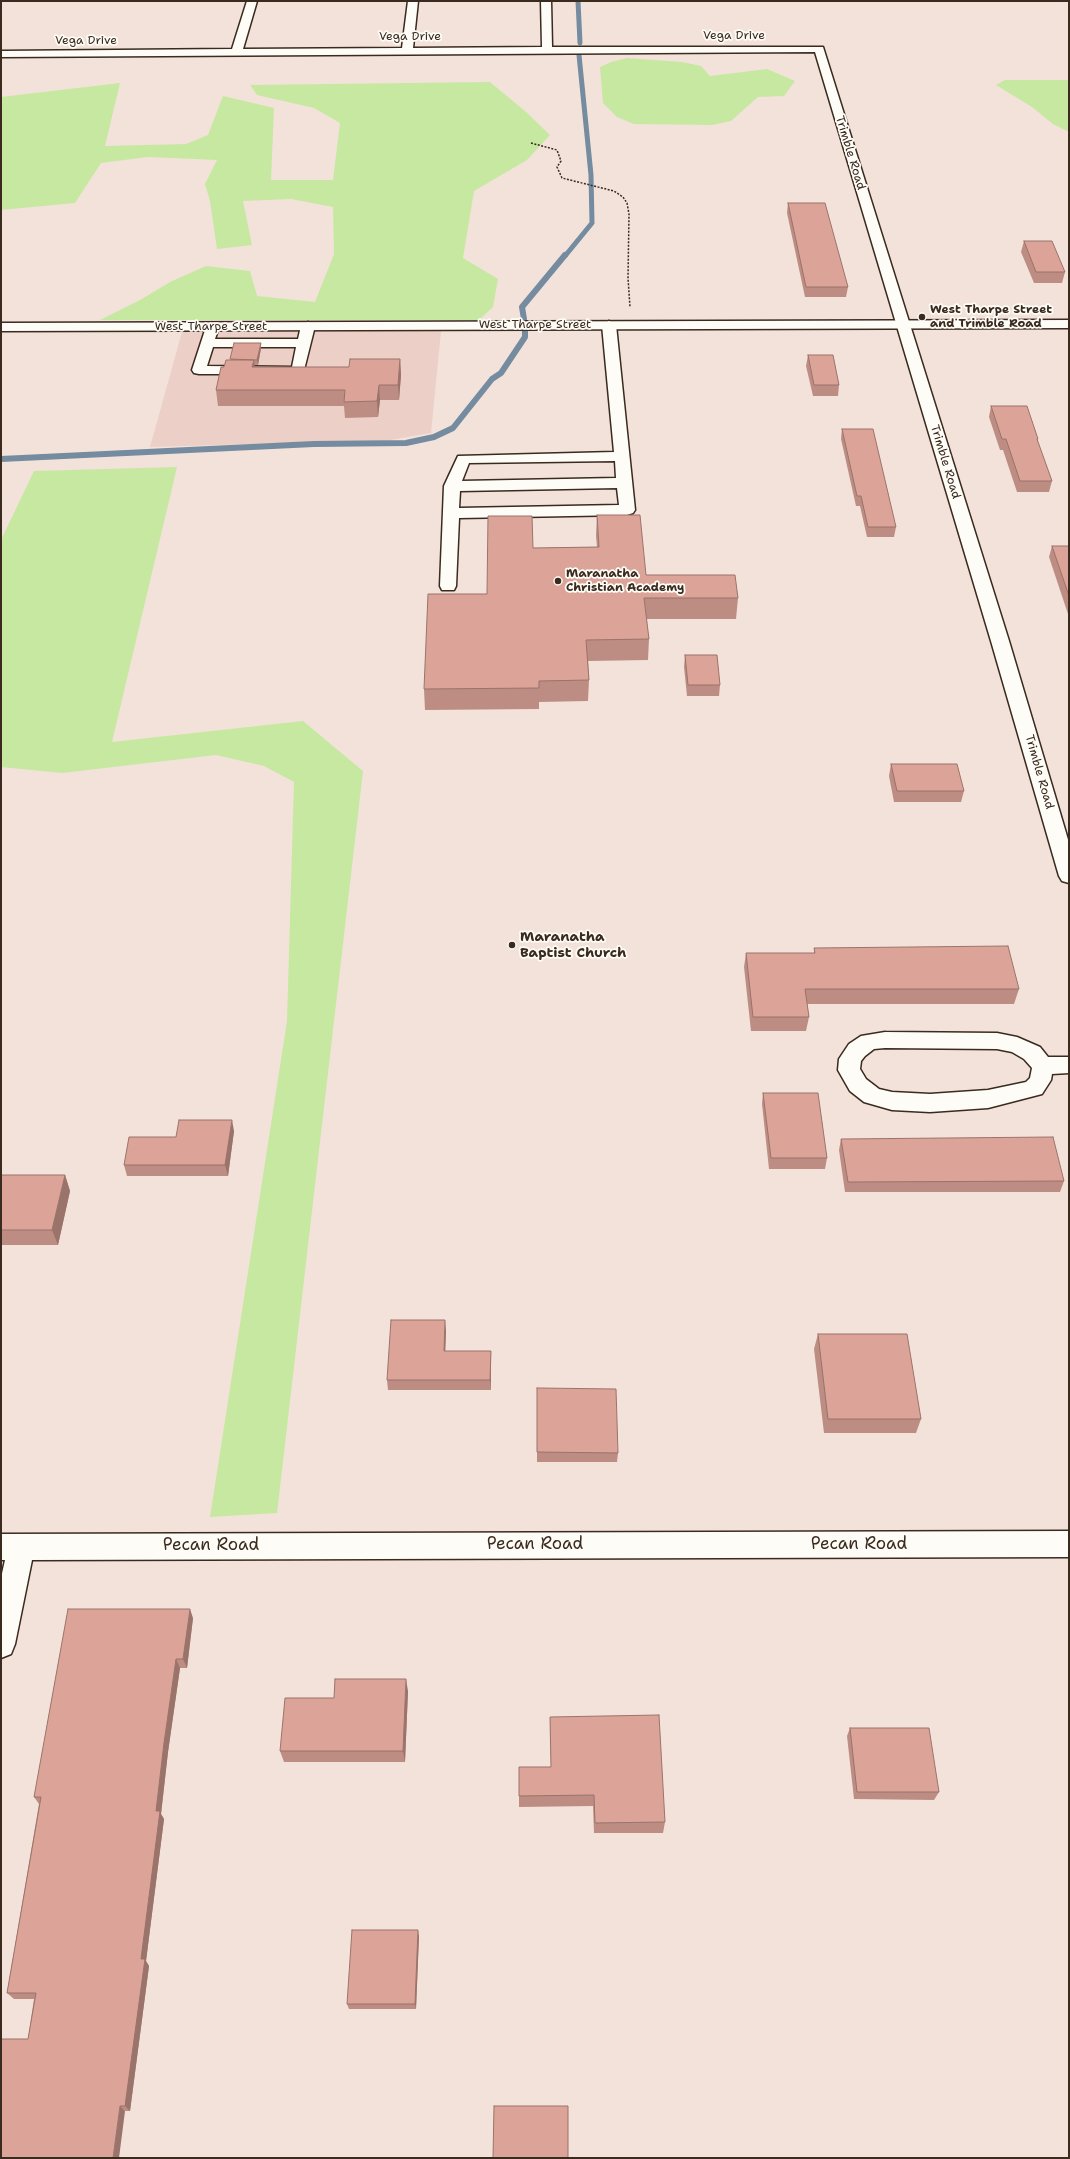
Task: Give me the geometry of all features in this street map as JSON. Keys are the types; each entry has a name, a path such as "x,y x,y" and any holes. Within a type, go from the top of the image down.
{"street":[{"path":"237,52 252,1"},
{"path":"407,50 413,1"},
{"path":"546,1 547,49"},
{"name":"Vega Drive","path":"1,54 547,49 819,50"},
{"name":"Trimble Road","path":"819,50 1000,641 1069,876"},
{"name":"West Tharpe Street","path":"1,327 1069,324"},
{"path":"451,513 627,510 609,325"},
{"path":"212,327 199,370 298,371 308,326"},
{"path":"205,349 303,350"},
{"path":"448,586 452,486 463,459 622,456"},
{"path":"452,486 624,483"},
{"path":"1043,1066 1040,1080 1034,1088 1026,1092 988,1099 930,1103 892,1101 872,1096 858,1085 849,1070 850,1059 857,1050 869,1042 885,1040 997,1041 1022,1048 1032,1053 1043,1066 1069,1066"},
{"name":"Pecan Road","path":"11,1546 1069,1544"},
{"path":"1,1644 11,1546"}],"path":[{"path":"531,143 557,150 561,161 557,166 558,172 562,178 599,186 614,191 623,197 627,203 629,214 628,278 632,325"}],"shaded area":[{"path":"441,331 431,433 390,440 150,447 182,332"}],"green space":[{"path":"627,58 682,62 701,66 710,76 767,69 795,81 784,96 758,97 731,121 712,125 634,124 617,117 603,103 600,67 611,62"},
{"path":"1005,80 1069,80 1069,132 1053,124 1032,107 996,85"},
{"path":"490,82 526,112 550,135 527,160 474,191 463,258 498,279 493,307 479,320 100,320 140,300 170,282 206,266 250,271 257,296 315,302 334,254 333,207 291,199 243,201 252,245 217,249 210,201 205,184 217,160 148,157 101,163 75,203 1,210 1,97 120,83 105,146 186,144 208,135 223,96 274,108 271,180 333,180 340,123 314,108 257,95 250,85"},
{"path":"177,467 112,742 303,721 363,771 277,1513 210,1517 287,1021 294,782 264,766 216,755 62,773 1,767 1,540 34,471"}],"building":[{"path":"788,203 825,203 848,287 806,287"},
{"path":"1024,241 1052,241 1065,272 1036,272"},
{"path":"234,343 261,343 257,360 230,359"},
{"path":"808,355 833,355 839,385 814,385"},
{"path":"350,359 400,359 398,385 379,385 377,401 344,402 345,390 216,390 221,367 224,367 226,360 254,360 252,367 349,367"},
{"path":"991,406 1027,406 1052,481 1020,481 1006,439 1002,439"},
{"path":"842,429 873,429 896,527 868,527 861,496 857,496"},
{"path":"597,515 640,515 646,575 735,575 738,598 644,598 649,639 586,640 589,680 539,681 539,688 424,689 428,594 487,594 488,516 532,516 533,548 599,547"},
{"path":"1052,546 1069,546 1069,596"},
{"path":"685,655 717,655 720,685 688,685"},
{"path":"891,764 957,764 964,791 897,791"},
{"path":"1008,946 1019,989 805,989 809,1017 753,1017 746,953 815,953 814,948"},
{"path":"763,1093 818,1093 827,1158 771,1158"},
{"path":"179,1120 232,1120 225,1165 124,1165 129,1137 176,1137"},
{"path":"1053,1137 1064,1181 848,1182 841,1139"},
{"path":"1,1175 65,1175 52,1230 1,1230"},
{"path":"391,1320 445,1320 444,1351 491,1351 490,1380 387,1380"},
{"path":"818,1334 907,1334 921,1419 828,1419"},
{"path":"537,1388 616,1389 618,1453 537,1452"},
{"path":"68,1609 190,1609 183,1659 176,1659 164,1743 156,1811 160,1811 141,1959 145,1959 125,2106 120,2106 113,2158 1,2158 1,2039 28,2039 36,1993 7,1993 41,1797 34,1797"},
{"path":"335,1679 406,1679 403,1751 280,1751 285,1698 334,1698"},
{"path":"659,1715 665,1822 595,1823 594,1795 519,1796 519,1767 551,1767 550,1717"},
{"path":"850,1728 929,1728 939,1792 857,1792"},
{"path":"352,1930 418,1930 415,2004 347,2004"},
{"path":"494,2106 568,2106 568,2158 493,2158"}],"waterway":[{"path":"578,1 580,43"},
{"path":"565,256 592,223 591,175 579,55"},
{"path":"524,319 522,307 565,255"},
{"path":"1,459 314,444 406,443 434,437 453,428 492,379 501,373 525,337 525,332"}],"place":[{"name":"West Tharpe Street and Trimble Road","path":"922,317"},
{"name":"Maranatha Christian Academy","path":"558,581"},
{"name":"Maranatha Baptist Church","path":"512,945"}]}
